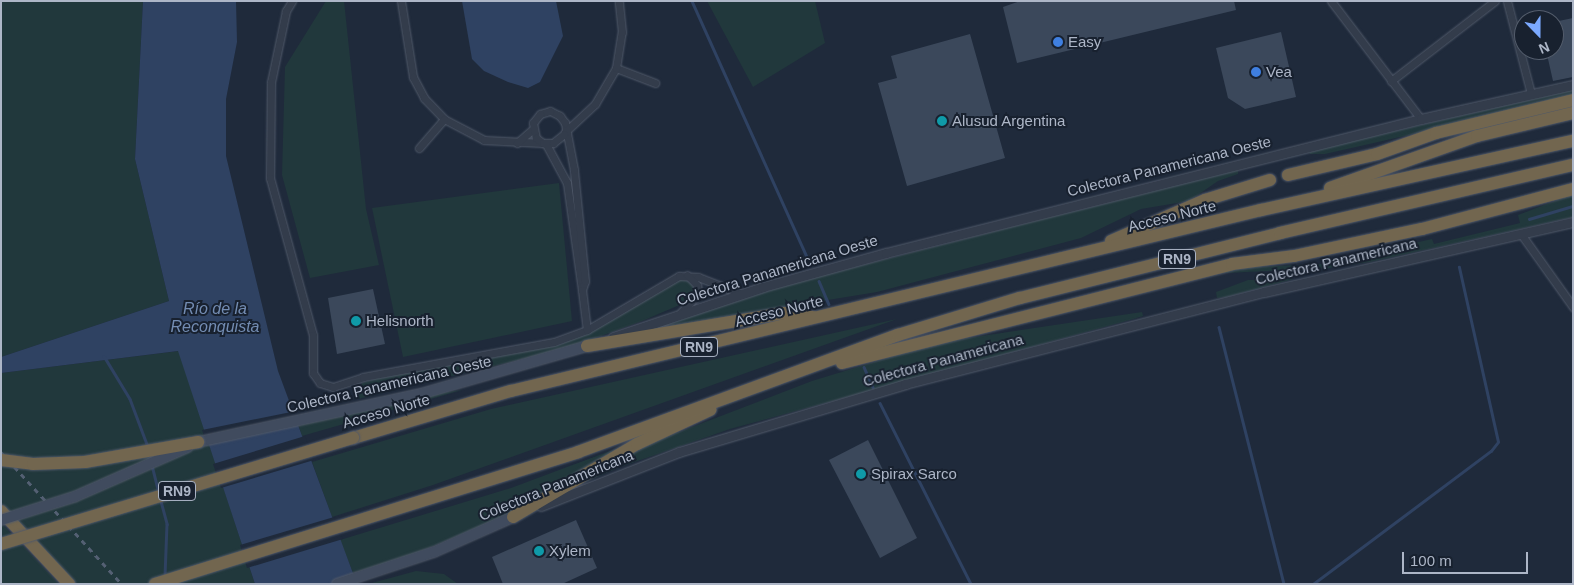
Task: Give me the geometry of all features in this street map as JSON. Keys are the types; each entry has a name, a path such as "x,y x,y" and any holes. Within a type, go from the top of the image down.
{"highway":[{"path":"1288,175 1377,154 1436,133 1573,100"},
{"path":"1261,210 1478,136 1573,113"},
{"name":"Acceso Norte","path":"1,544 511,391 1048,264 1261,210 1573,141"},
{"name":"RN9","path":"155,584 578,452 679,412 788,376 898,335 1020,298 1573,165"},
{"path":"1048,264 1159,223 1214,197 1270,180"},
{"path":"513,517 637,444 788,376 1232,264 1294,256 1422,229 1573,189"},
{"path":"587,346 784,313 822,318"},
{"path":"1,460 33,464 85,462 198,442"},
{"path":"1,511 70,584"}],"main road":[{"name":"Colectora Panamericana Oeste","path":"1,520 74,497 198,442 474,380 587,346"},
{"name":"Colectora Panamericana","path":"338,584 371,574 513,517"}],"street":[{"path":"292,1 286,11 271,82 270,178 313,334 317,380 333,387 370,376 554,342 587,330 665,282 687,275 742,294"},
{"path":"401,1 412,77 424,98 444,119 484,140 517,143 545,143 560,140 564,133 595,104 616,68 622,32 619,1"},
{"path":"1391,81 1495,1"},
{"path":"1507,1 1531,94"},
{"path":"1335,3 1421,119"},
{"path":"616,68 655,83"},
{"name":"Colectora Panamericana Oeste","path":"587,346 742,294 1033,214 1421,119 1573,86"},
{"path":"517,143 533,129 540,114 550,111 560,116 580,117"},
{"path":"560,116 574,170 585,281 582,290"},
{"path":"419,148 444,119"},
{"path":"533,129 545,143 551,159 563,173 587,330"},
{"path":"563,173 574,170"},
{"name":"Colectora Panamericana","path":"513,517 661,458 905,384 1264,292 1573,222"},
{"path":"1521,234 1573,307"},
{"path":"678,315 699,294 697,285 687,275"}],"green space":[{"path":"1,1 143,1 135,159 169,301 1,357"},
{"path":"326,1 344,1 366,209 379,265 310,278 282,175 285,67"},
{"path":"707,1 815,1 825,43 753,87"},
{"path":"1573,90 1573,98 1325,154 1310,154 1309,151"},
{"path":"1238,169 1238,174 1218,181 1189,201 1141,209 1081,238 877,292 649,329 797,282"},
{"path":"559,183 572,321 403,357 372,208"},
{"path":"1573,194 1573,217 1370,262 1329,268 1208,274 1229,268 1321,264 1432,239 1434,244 1520,223 1518,215"},
{"path":"683,278 692,284 694,291 691,300 642,321 568,348 358,399 362,383 381,377 562,344"},
{"path":"1294,279 1217,298 1216,292 1248,280"},
{"path":"1142,312 1143,316 1130,320 730,429 620,467 557,494 632,450 812,381 917,349 968,338"},
{"path":"897,319 433,485 332,517 312,462 491,409"},
{"path":"179,351 255,584 69,584 1,511 1,373"},
{"path":"462,390 302,436 297,421 431,394"},
{"path":"634,442 505,516 407,557 353,573 340,540 511,488"},
{"path":"1,523 26,549 59,584 1,584"},
{"path":"416,571 444,574 458,584 372,583"}],"water":[{"name":"Río de la Reconquista","path":"143,1 236,1 237,42 226,99 226,156 278,371 357,584 255,584 178,351 1,373 1,357 169,301 135,159"},
{"path":"462,1 556,1 563,36 540,82 528,88 508,82 484,71 472,59"}],"pier":[{"path":"296,411 299,421 206,442 202,430"},
{"path":"305,436 314,460 221,488 213,464"},
{"path":"334,517 343,539 247,568 240,545"}],"building":[{"name":"Easy","path":"1020,1 1234,1 1236,10 1017,63 1003,7"},
{"path":"1573,18 1573,77 1553,81 1548,60 1564,60 1564,20"},
{"name":"Vea","path":"1281,32 1296,97 1245,109 1228,98 1216,48"},
{"name":"Alusud Argentina","path":"970,34 1005,158 907,186 878,83 897,78 891,56"},
{"name":"Helisnorth","path":"373,289 385,344 337,354 328,298"},
{"path":"868,440 917,538 880,558 829,460"},
{"path":"576,520 597,568 562,584 503,584 492,557"}],"waterway":[{"path":"692,1 810,264"},
{"path":"1529,219 1573,206"},
{"path":"1313,584 1491,451 1498,442 1459,267"},
{"path":"819,281 829,304"},
{"path":"1219,327 1284,584"},
{"path":"104,356 130,399 148,447"},
{"path":"864,367 873,387"},
{"path":"880,403 971,584"},
{"path":"152,465 159,493"},
{"path":"161,501 167,524 165,577"}],"railway":[{"path":"1,452 122,584"}],"place":[{"name":"Easy","path":"1058,42"},
{"name":"Vea","path":"1256,72"},
{"name":"Alusud Argentina","path":"942,121"},
{"name":"Helisnorth","path":"356,321"},
{"name":"Spirax Sarco","path":"861,474"},
{"name":"Xylem","path":"539,551"}]}
